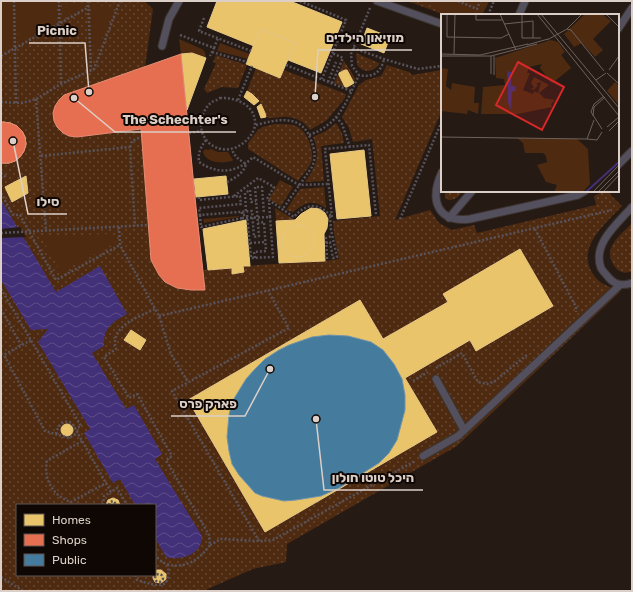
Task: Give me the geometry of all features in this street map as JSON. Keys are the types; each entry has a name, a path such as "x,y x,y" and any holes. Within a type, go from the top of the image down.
{"lane":[{"path":"162,46 169,19 179,1"},
{"path":"377,1 441,24"},
{"path":"519,14 525,1"},
{"path":"619,28 632,8"},
{"path":"619,164 632,151"},
{"path":"441,174 437,182 436,194 440,210 449,218 459,220 470,219 578,195 583,192"},
{"path":"449,218 471,192"},
{"path":"620,285 613,282 601,270 598,254 607,234 632,208"},
{"path":"423,456 458,436 620,285 632,282"},
{"path":"436,379 464,430"}],"path":[{"path":"14,1 16,103"},
{"path":"59,1 61,84"},
{"path":"88,1 91,71"},
{"path":"1,102 22,103 36,99 61,84 94,69 120,1"},
{"path":"300,1 346,20 322,79"},
{"path":"458,1 477,9 480,1"},
{"path":"488,14 494,1"},
{"path":"1,56 89,7"},
{"path":"370,7 353,48 351,60 352,66 359,75 367,76 377,73 381,69 384,59"},
{"path":"204,18 199,31 251,51"},
{"path":"180,35 213,50 247,62"},
{"path":"210,56 218,38"},
{"path":"353,48 418,69 441,66"},
{"path":"332,53 343,58 332,83"},
{"path":"328,82 336,62"},
{"path":"286,65 351,91"},
{"path":"238,100 252,66"},
{"path":"309,135 323,129 336,117 347,102 359,75"},
{"path":"256,125 252,110 238,100 229,98 220,98 212,102 205,109 201,117 201,131 206,140 212,146 228,150 242,144 248,138 256,125 270,121 298,122 302,125 309,135 314,148 314,161 312,167 282,210"},
{"path":"36,99 46,231"},
{"path":"336,117 342,124 350,147"},
{"path":"400,219 441,122"},
{"path":"189,132 201,131"},
{"path":"135,226 130,147 132,141 141,137"},
{"path":"206,140 200,148 199,162 216,170 226,171 237,169 246,164 253,157 299,185 329,184"},
{"path":"330,216 332,218 325,149 369,145 376,215"},
{"path":"41,156 130,147"},
{"path":"232,149 236,158 246,164"},
{"path":"227,182 234,179 245,169 246,164"},
{"path":"1,173 7,178"},
{"path":"233,196 258,178 274,187 267,199 270,201 273,257 251,258 248,218"},
{"path":"200,215 252,211 254,237 259,236 255,187 262,187 264,214"},
{"path":"246,211 245,193 250,190 251,202 256,201"},
{"path":"1,193 13,215 20,215 28,232 56,280 120,245"},
{"path":"199,197 199,200 240,196 241,204 199,208 201,227 242,218 270,217"},
{"path":"270,201 294,217 306,207 314,206 323,209 330,216 332,236 337,257 333,258 330,242 326,243"},
{"path":"159,316 612,210"},
{"path":"242,212 242,215 247,215 248,218"},
{"path":"255,258 254,252 266,251 264,222 258,223"},
{"path":"248,224 253,223"},
{"path":"1,234 148,225"},
{"path":"119,227 120,245 159,316 171,354 188,382"},
{"path":"535,228 576,307 577,312 573,318"},
{"path":"327,259 326,238 332,236"},
{"path":"250,243 265,242"},
{"path":"1,289 81,426 76,429"},
{"path":"259,541 172,390 289,328 268,291"},
{"path":"1,309 21,345"},
{"path":"155,309 121,327 116,334 114,342 116,349 104,356 129,398 137,394 172,456 166,460 209,535 210,545"},
{"path":"30,340 4,355 45,431 69,438 78,433"},
{"path":"413,381 462,353 478,382 487,384 495,381 531,352"},
{"path":"56,434 58,427 66,422 72,423 111,492"},
{"path":"82,441 47,461 45,470 51,487 57,495 71,502 106,483"},
{"path":"156,556 158,560 168,565 181,566 198,558 210,545 221,539 259,541 274,540 423,456"},
{"path":"103,504 104,496 117,488 126,504"},
{"path":"135,576 137,580 155,585 163,585 168,581 168,565"},
{"path":"1,577 23,591"},
{"path":"155,585 157,581"}],"shaded area":[{"path":"1,1 144,1 153,9 145,67 181,54 203,270 232,268 233,274 244,272 243,266 339,259 333,221 380,216 372,139 353,142 349,128 342,117 359,85 366,80 381,76 387,65 409,72 412,75 441,70 441,112 395,220 430,210 439,223 452,230 474,225 477,233 596,205 594,196 602,192 608,192 622,206 606,222 593,240 589,250 588,259 590,270 598,280 620,292 457,446 287,544 286,562 253,569 203,591 1,591"},
{"path":"1,1 11,1 12,47 1,53"},
{"path":"16,1 57,2 57,22 18,44"},
{"path":"407,1 489,1 482,14 442,14"},
{"path":"420,1 489,1 482,14 449,14"},
{"path":"62,2 87,5 62,19"},
{"path":"92,5 115,7 94,58"},
{"path":"179,39 202,49 205,52 206,58 192,53 181,54"},
{"path":"220,43 250,54 248,59 217,51"},
{"path":"356,53 380,63 372,70 363,70 357,65"},
{"path":"216,55 247,65 238,88 222,87 207,93 204,89 216,63 213,62"},
{"path":"344,61 355,77 353,85 347,88 334,83"},
{"path":"256,68 280,78 284,70 346,94 345,98 327,120 310,130 305,124 294,118 266,117 259,101 247,91"},
{"path":"336,123 342,133 344,143 321,146 324,181 305,182 312,171 317,156 317,150 313,137 326,131"},
{"path":"275,124 297,126 304,132 310,144 312,160 298,181 248,149 248,143 258,130 262,127"},
{"path":"205,149 211,149 218,152 228,152 233,160 215,162 205,156 203,152"},
{"path":"280,180 293,187 281,206 269,199"},
{"path":"324,187 326,208 317,203 309,203 301,206 293,212 286,210 300,189"},
{"path":"445,192 462,192 457,198 448,200 445,197"},
{"path":"275,208 295,220 276,221"},
{"path":"239,216 204,223 203,219"},
{"path":"632,223 632,271 618,271 611,260 611,248"},
{"path":"113,234 115,243 61,272 41,237"}],"water":[{"path":"1,200 56,292 100,266 127,314 110,326 105,334 104,346 92,353 126,409 134,405 162,454 155,459 202,536 201,543 195,552 184,557 166,557 156,540 156,504 134,504 120,479 113,483 84,433 90,429 38,342 48,329 31,330 1,280"}],"pier":[{"path":"20,227 26,237 1,238 1,229"}],"building: Homes":[{"path":"217,1 290,1 342,22 321,73 288,60 295,43 260,29 254,46 207,27"},
{"path":"367,28 390,37 384,53 361,44"},
{"path":"260,29 295,43 280,78 246,64"},
{"path":"192,53 206,58 187,110 181,54"},
{"path":"347,70 354,83 347,87 345,87 339,75 339,73"},
{"path":"247,91 259,101 254,105 244,97"},
{"path":"261,104 266,117 261,118 257,107"},
{"path":"3,122 17,126 25,137 26,144 24,151 15,161 9,163 1,163 1,123"},
{"path":"364,150 371,216 337,219 330,154"},
{"path":"26,176 28,193 12,202 5,187"},
{"path":"226,176 228,194 196,197 194,179"},
{"path":"311,208 320,209 325,213 328,219 327,228 324,234 325,261 279,263 276,221 295,220"},
{"path":"246,220 250,266 243,266 244,272 232,274 232,268 208,270 203,229"},
{"path":"295,225 301,225 311,232 314,241 313,247 307,254 301,257 295,257 285,250 282,244 282,238 289,228"},
{"path":"520,249 553,306 476,351 470,340 405,378 437,432 265,532 188,400 360,300 383,339 448,302 443,294"},
{"path":"131,330 146,340 140,350 124,340"},
{"path":"69,424 72,425 72,435 65,436 62,435 61,428 62,425"},
{"path":"113,498 118,500 120,504 106,504 108,500"},
{"path":"156,570 161,570 166,574 166,579 161,583 155,582 153,578 153,576 156,576"}],"building: Shops":[{"path":"181,54 205,290 177,288 165,282 159,275 151,260 141,129 77,137 69,136 57,127 54,121 53,113 55,106 64,95"},
{"path":"3,122 17,126 25,137 26,144 24,151 15,161 9,163 1,163 1,123"}],"building: Public":[{"path":"329,335 348,336 371,342 383,350 394,364 402,379 405,395 405,410 397,440 389,453 379,463 339,488 321,496 284,501 255,493 239,475 232,464 227,437 232,402 246,379 265,359 289,345 312,337"}],"place":[{"name":"Picnic","path":"89,92"},
{"name":"מוזיאון הילדים","path":"315,97"},
{"name":"The Schechter's","path":"74,98"},
{"name":"סילו","path":"13,141"},
{"name":"פארק פרס","path":"270,369"},
{"name":"היכל טוטו חולון","path":"316,419"}]}
